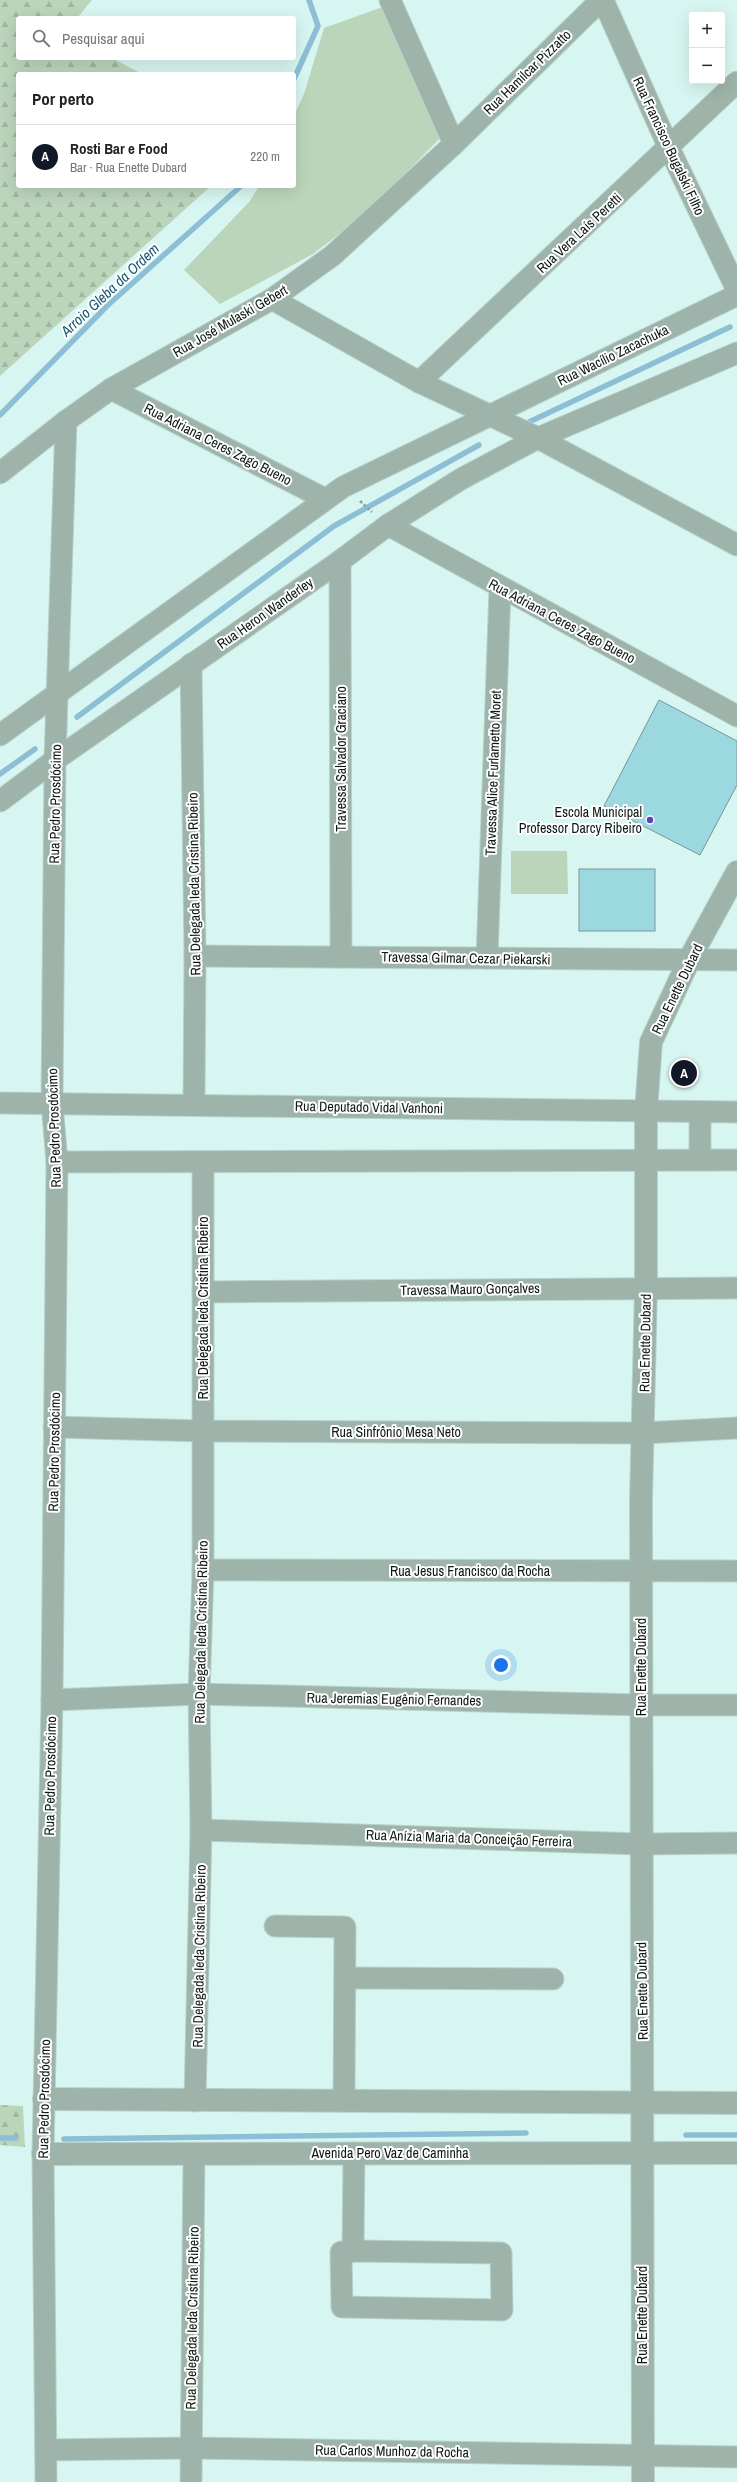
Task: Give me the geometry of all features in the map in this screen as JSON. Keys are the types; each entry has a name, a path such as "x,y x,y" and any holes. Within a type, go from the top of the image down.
{"street":[{"path":"390,0 454,144"},
{"name":"Rua Hamilcar Pizzatto","path":"454,144 602,0"},
{"name":"Rua Francisco Bugalski Filho","path":"602,0 669,148 737,290"},
{"name":"Rua Vera Laís Peretti","path":"419,382 669,148 737,82"},
{"name":"Rua José Mulaski Gebert","path":"0,473 66,421 111,389 272,299 332,256 454,144"},
{"name":"Rua Wacílio Zacachuka","path":"488,415 737,295"},
{"path":"272,299 419,382 538,438 737,545"},
{"path":"538,438 737,353"},
{"name":"Rua Adriana Ceres Zago Bueno","path":"111,389 325,499"},
{"path":"0,735 343,487 488,415"},
{"name":"Rua Pedro Prosdócimo","path":"46,2482 43,2154 52,1700 57,1162 52,1103 54,760 66,421"},
{"name":"Rua Heron Wanderley","path":"0,802 54,760 340,561 383,521 538,438"},
{"name":"Rua Adriana Ceres Zago Bueno","path":"383,521 500,588 737,716"},
{"name":"Travessa Salvador Graciano","path":"340,561 341,957"},
{"name":"Travessa Alice Furlametto Moret","path":"486,958 500,588"},
{"name":"Rua Delegada Ieda Cristina Ribeiro","path":"191,664 195,956 194,1104"},
{"name":"Rua Enette Dubard","path":"643,2482 641,1572 646,1288 646,1111 651,1042 689,960 737,872"},
{"name":"Travessa Gilmar Cezar Piekarski","path":"195,956 737,960"},
{"name":"Rua Deputado Vidal Vanhoni","path":"0,1103 194,1104 737,1112"},
{"path":"700,1112 700,1159"},
{"path":"57,1162 646,1159 737,1160"},
{"name":"Rua Delegada Ieda Cristina Ribeiro","path":"196,2101 201,1830 199,1694 203,1570 203,1162"},
{"name":"Travessa Mauro Gonçalves","path":"203,1292 737,1288"},
{"name":"Rua Sinfrônio Mesa Neto","path":"54,1427 203,1431 643,1433 737,1428"},
{"name":"Rua Jesus Francisco da Rocha","path":"203,1570 737,1571"},
{"name":"Rua Jeremias Eugênio Fernandes","path":"52,1700 199,1694 641,1705 737,1705"},
{"name":"Rua Anízia Maria da Conceição Ferreira","path":"201,1830 641,1844 737,1844"},
{"path":"275,1926 345,1927 344,2101"},
{"path":"345,1978 553,1980"},
{"path":"44,2099 737,2103"},
{"name":"Avenida Pero Vaz de Caminha","path":"43,2154 737,2152"},
{"path":"354,2153 354,2251"},
{"name":"Rua Delegada Ieda Cristina Ribeiro","path":"191,2482 190,2448 194,2154"},
{"path":"354,2251 501,2253 502,2310 342,2307 341,2252 354,2251"},
{"name":"Rua Carlos Munhoz da Rocha","path":"46,2450 190,2448 737,2457"}],"path":[{"path":"357,498 383,521"}],"green space":[{"path":"0,0 92,0 79,16 16,16 16,60 116,60 138,72 16,72 16,188 209,188 0,376"},
{"path":"388,5 443,135 370,210 313,254 220,304 184,270 250,201 258,188 296,188 296,112 304,94 324,28"},
{"path":"511,851 567,851 568,894 511,894"},
{"path":"0,2105 23,2106 25,2147 0,2145"}],"building":[{"path":"659,700 737,741 737,785 700,855 604,806"},
{"path":"579,869 655,869 655,931 579,931"}],"waterway":[{"name":"Arroio Gleba da Ordem","path":"296,75 318,26 309,0"},
{"name":"Arroio Gleba da Ordem","path":"0,415 108,305 239,188"},
{"path":"529,422 730,327"},
{"path":"77,717 334,526 479,445"},
{"path":"0,774 35,749"},
{"path":"64,2139 526,2133"},
{"path":"686,2135 737,2135"},
{"path":"0,2138 16,2138"}],"place":[{"name":"Escola Municipal Professor Darcy Ribeiro","path":"650,820"},
{"name":"Rosti Bar e Food","path":"684,1073"}]}
